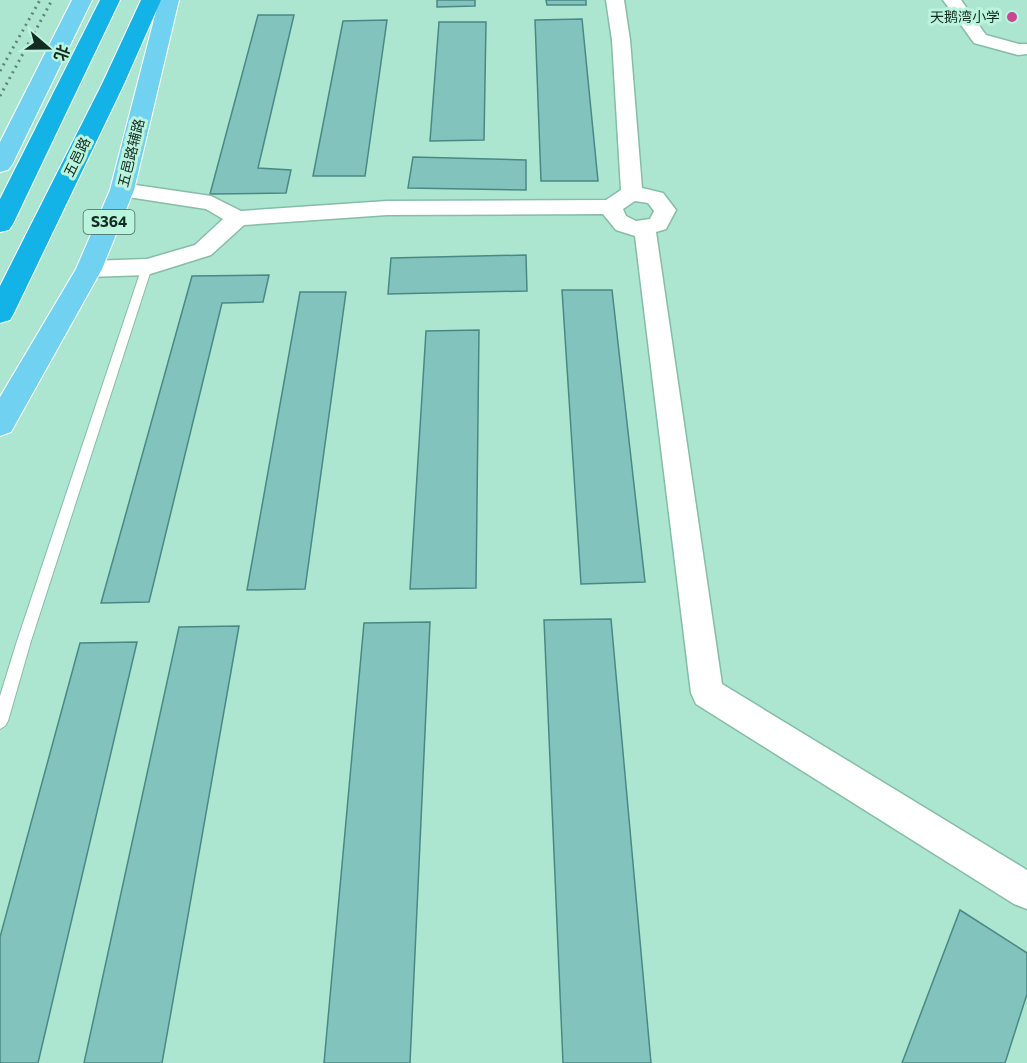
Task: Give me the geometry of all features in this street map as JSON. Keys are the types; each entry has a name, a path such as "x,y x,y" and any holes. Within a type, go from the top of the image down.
{"highway":[{"path":"0,224 110,0"},
{"name":"五邑路","path":"0,313 113,84 150,0"}],"main road":[{"path":"0,165 82,0"},
{"name":"五邑路辅路","path":"0,424 89,269 122,190 169,0"}],"street":[{"path":"615,0 621,40 632,194"},
{"path":"952,0 980,39 1018,50 1027,50"},
{"path":"122,190 211,203 238,218 387,208 611,207 632,194 655,198 665,210 658,224 645,230 625,225 616,219 611,207"},
{"path":"89,269 147,267 203,250 238,218"},
{"path":"645,230 707,693 1027,891"}],"lane":[{"path":"0,721 24,641 147,267"}],"building":[{"path":"437,0 475,0 475,6 437,7"},
{"path":"546,0 586,0 586,5 547,5"},
{"path":"258,15 294,15 258,168 291,170 286,193 210,194"},
{"path":"582,19 598,181 541,181 535,20"},
{"path":"387,20 365,176 313,176 343,21"},
{"path":"439,22 486,22 484,140 430,141"},
{"path":"413,157 526,160 526,190 408,188"},
{"path":"526,255 527,291 388,294 391,258"},
{"path":"269,275 263,302 222,303 149,602 101,603 192,276"},
{"path":"562,290 612,290 645,582 581,584"},
{"path":"300,292 346,292 305,589 247,590"},
{"path":"479,330 476,588 410,589 426,331"},
{"path":"611,619 651,1063 563,1063 544,620"},
{"path":"430,622 410,1063 324,1063 364,623"},
{"path":"239,626 162,1063 84,1063 179,627"},
{"path":"137,642 38,1063 0,1063 0,937 80,643"},
{"path":"960,910 1027,953 1027,994 1005,1063 902,1063"}],"railway":[{"path":"0,71 40,0"},
{"path":"0,96 52,0"}],"place":[{"name":"天鹅湾小学","path":"1012,17"}]}
